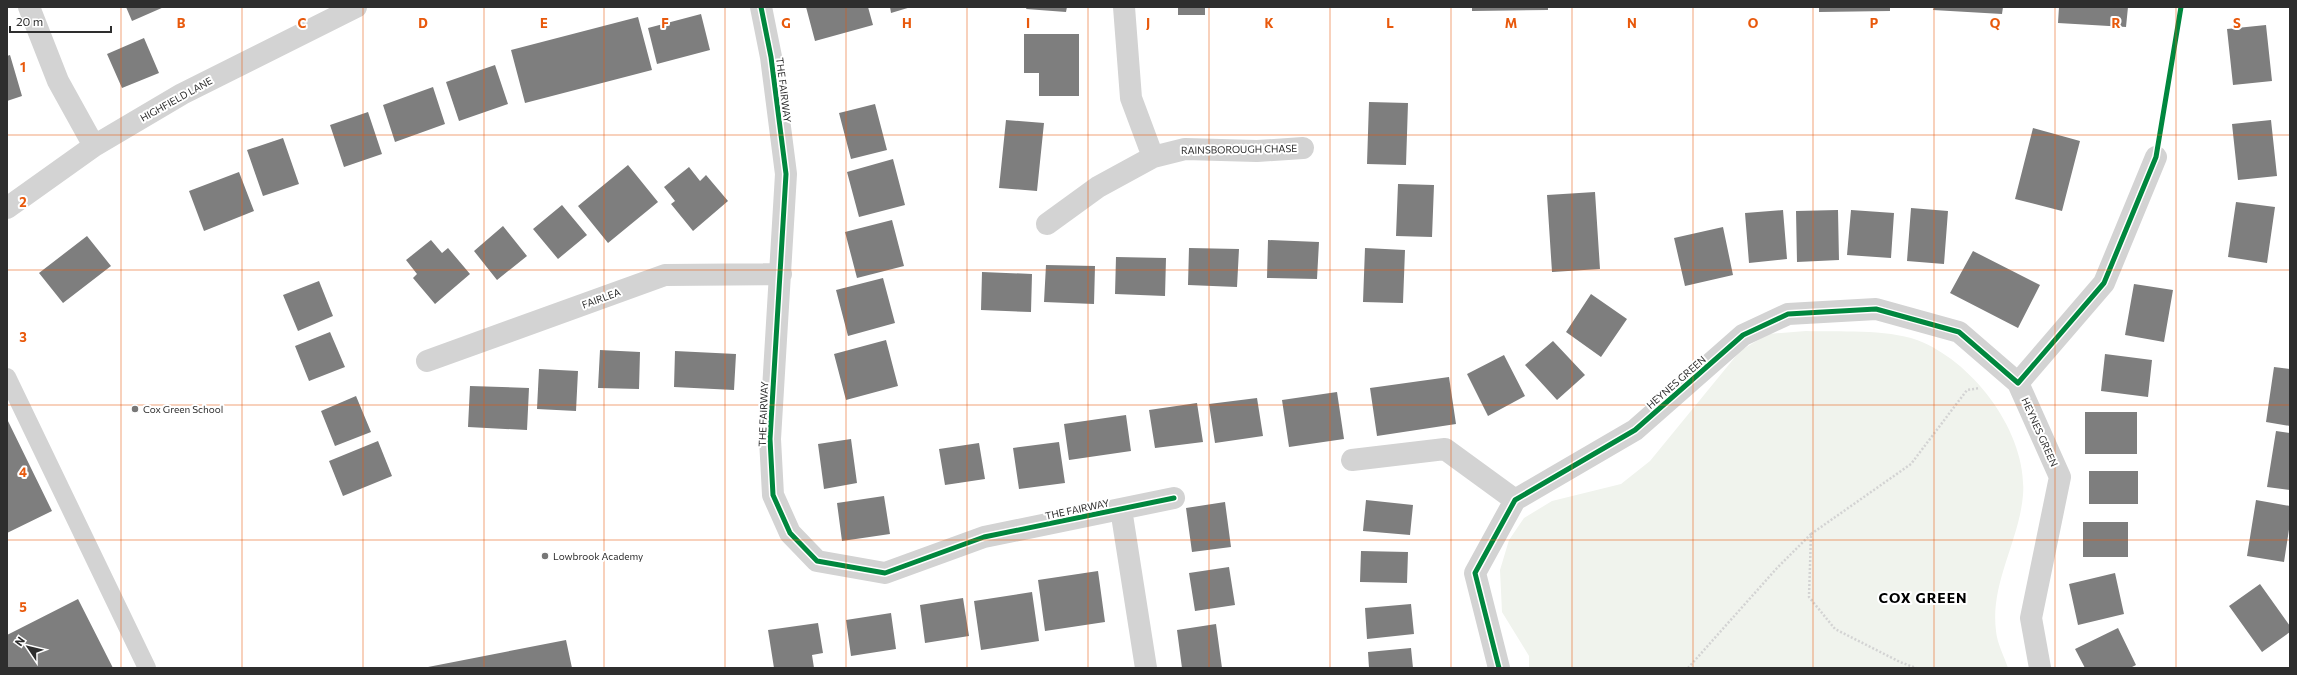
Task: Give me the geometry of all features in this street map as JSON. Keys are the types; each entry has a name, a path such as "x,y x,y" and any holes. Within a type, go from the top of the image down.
{"street":[{"path":"29,7 58,81 94,146"},
{"name":"HIGHFIELD LANE","path":"7,208 94,146 182,94 356,7"},
{"name":"THE FAIRWAY","path":"761,7 771,56 786,174 770,439 773,495 790,533 818,561 885,573 984,537 1174,498"},
{"path":"1124,7 1131,98 1153,157"},
{"name":"RAINSBOROUGH CHASE","path":"1047,224 1098,187 1153,157 1185,148 1257,150 1303,148"},
{"path":"2018,383 2104,283 2156,157"},
{"name":"FAIRLEA","path":"427,360 665,275 781,274"},
{"name":"HEYNES GREEN","path":"1515,500 1635,430 1743,335 1788,314 1876,308 1959,332 2018,383 2060,477 2031,618 2040,668"},
{"path":"1352,460 1445,449 1515,500 1475,573 1499,668"},
{"name":"THE FAIRWAY","path":"1121,509 1146,668"}],"lane":[{"path":"7,377 147,668"}],"path":[{"path":"1688,668 1777,568 1811,534 1911,464 1967,390 2018,383"},
{"path":"1811,534 1809,596 1835,630 1900,662 1916,668"}],"shaded area":[{"path":"1806,331 1847,331 1891,334 1917,340 1938,350 1958,364 1993,402 2006,424 2016,448 2022,471 2023,495 2020,512 2001,579 1995,613 1996,631 1999,645 2008,668 1529,668 1529,656 1502,612 1500,570 1509,540 1524,518 1552,501 1621,484 1650,461 1740,351 1768,334"}],"building":[{"path":"126,7 164,7 132,21"},
{"path":"806,7 868,7 873,25 815,41"},
{"path":"890,7 911,7 891,13"},
{"path":"1027,7 1067,7 1066,12 1026,9"},
{"path":"1178,7 1205,7 1205,15 1178,15"},
{"path":"1472,7 1548,7 1548,10 1472,11"},
{"path":"1819,7 1890,7 1890,11 1819,12"},
{"path":"1934,7 2003,7 2002,14 1933,10"},
{"path":"2059,7 2128,7 2126,27 2058,23"},
{"path":"701,14 710,50 657,64 648,28"},
{"path":"638,17 652,70 525,103 511,50"},
{"path":"2266,25 2272,81 2233,85 2227,29"},
{"path":"1024,34 1079,34 1079,96 1039,96 1039,73 1024,73"},
{"path":"144,38 159,73 122,88 107,54"},
{"path":"10,55 22,96 7,101 7,56"},
{"path":"495,65 508,104 459,121 446,82"},
{"path":"433,87 445,124 395,142 383,105"},
{"path":"1369,102 1408,103 1406,165 1367,164"},
{"path":"875,104 887,150 851,159 839,113"},
{"path":"368,112 382,154 344,167 330,125"},
{"path":"1006,120 1044,123 1037,191 999,188"},
{"path":"2271,120 2277,176 2238,180 2232,124"},
{"path":"2033,128 2080,141 2062,211 2015,199"},
{"path":"283,138 299,184 263,196 247,150"},
{"path":"893,159 905,205 859,217 847,172"},
{"path":"628,165 658,202 608,243 578,206"},
{"path":"689,167 700,181 706,175 728,201 693,231 671,204 675,201 664,187"},
{"path":"239,172 254,211 204,231 189,191"},
{"path":"1398,184 1434,185 1432,237 1396,236"},
{"path":"1595,192 1600,269 1552,272 1547,195"},
{"path":"2236,202 2275,207 2267,263 2228,257"},
{"path":"562,205 587,235 558,259 533,229"},
{"path":"1911,208 1948,211 1944,264 1907,261"},
{"path":"1783,210 1787,259 1749,263 1745,213"},
{"path":"1838,210 1839,260 1797,262 1796,211"},
{"path":"1851,210 1894,213 1891,258 1847,255"},
{"path":"892,220 904,266 857,278 845,232"},
{"path":"503,226 527,256 497,280 474,251"},
{"path":"1723,227 1733,275 1685,286 1674,238"},
{"path":"87,236 111,266 63,303 39,273"},
{"path":"431,240 442,253 448,248 470,274 435,304 413,278 417,274 406,260"},
{"path":"1268,240 1319,242 1317,279 1267,278"},
{"path":"1189,248 1239,249 1237,287 1188,285"},
{"path":"1365,248 1405,250 1403,303 1363,302"},
{"path":"1973,251 2040,285 2018,328 1950,293"},
{"path":"1116,257 1166,258 1165,296 1115,294"},
{"path":"1046,265 1095,266 1094,304 1044,302"},
{"path":"982,272 1032,274 1031,312 981,310"},
{"path":"883,278 895,323 848,336 836,290"},
{"path":"319,281 333,316 298,331 283,295"},
{"path":"2134,284 2173,290 2164,342 2125,335"},
{"path":"1591,294 1627,319 1601,357 1566,332"},
{"path":"330,332 345,367 309,381 295,346"},
{"path":"886,340 898,386 846,400 834,354"},
{"path":"1553,341 1585,375 1557,400 1525,365"},
{"path":"600,350 640,352 639,389 598,388"},
{"path":"675,351 736,354 734,390 674,387"},
{"path":"2105,354 2152,360 2148,397 2101,391"},
{"path":"1504,355 1525,396 1488,416 1467,374"},
{"path":"2274,367 2290,369 2290,426 2266,422"},
{"path":"539,369 578,371 576,411 537,409"},
{"path":"1449,377 1456,424 1377,436 1370,388"},
{"path":"470,386 529,388 527,430 468,427"},
{"path":"1337,392 1344,439 1289,447 1282,400"},
{"path":"356,396 371,432 335,446 321,411"},
{"path":"1257,398 1263,436 1215,443 1209,404"},
{"path":"1197,403 1203,442 1155,448 1149,410"},
{"path":"2085,412 2137,412 2137,454 2085,454"},
{"path":"1126,415 1131,451 1069,460 1064,424"},
{"path":"7,419 52,511 7,533"},
{"path":"2276,431 2290,433 2290,490 2267,487"},
{"path":"851,439 857,483 824,489 818,444"},
{"path":"378,441 392,476 343,496 329,461"},
{"path":"1059,442 1065,483 1019,489 1013,448"},
{"path":"979,443 985,479 945,485 939,449"},
{"path":"2089,471 2138,471 2138,504 2089,504"},
{"path":"884,496 890,534 842,541 837,503"},
{"path":"1366,500 1413,505 1410,535 1363,531"},
{"path":"2256,500 2290,506 2290,523 2284,562 2247,556"},
{"path":"1225,502 1231,547 1192,552 1186,508"},
{"path":"2083,522 2128,522 2128,557 2083,557"},
{"path":"1361,551 1408,552 1407,583 1360,582"},
{"path":"1229,567 1235,605 1195,611 1189,573"},
{"path":"1098,571 1105,622 1045,631 1038,580"},
{"path":"2115,573 2124,614 2078,625 2069,584"},
{"path":"2260,584 2290,626 2290,632 2262,652 2229,606"},
{"path":"1032,592 1039,641 981,650 974,601"},
{"path":"963,598 969,636 925,643 920,605"},
{"path":"78,599 113,668 7,668 7,635"},
{"path":"1411,604 1414,634 1367,639 1365,608"},
{"path":"891,613 896,649 851,656 846,620"},
{"path":"818,623 823,653 812,655 814,668 774,668 768,630"},
{"path":"1216,624 1222,668 1182,668 1177,630"},
{"path":"2118,628 2136,665 2130,668 2085,668 2075,649"},
{"path":"566,640 572,668 428,668 428,667"},
{"path":"1411,648 1413,668 1369,668 1368,652"}],"cycle path":[{"path":"761,7 771,57 786,174 770,439 773,495 790,533 817,561 885,573 984,537 1174,498"},
{"path":"1499,668 1475,573 1515,500 1635,430 1743,335 1788,314 1876,309 1959,332 2018,383 2104,283 2156,157 2181,7"}],"place":[{"name":"Cox Green School","path":"135,409"},
{"name":"Lowbrook Academy","path":"545,556"}],"district":[{"name":"COX GREEN","path":"1923,598"}]}
